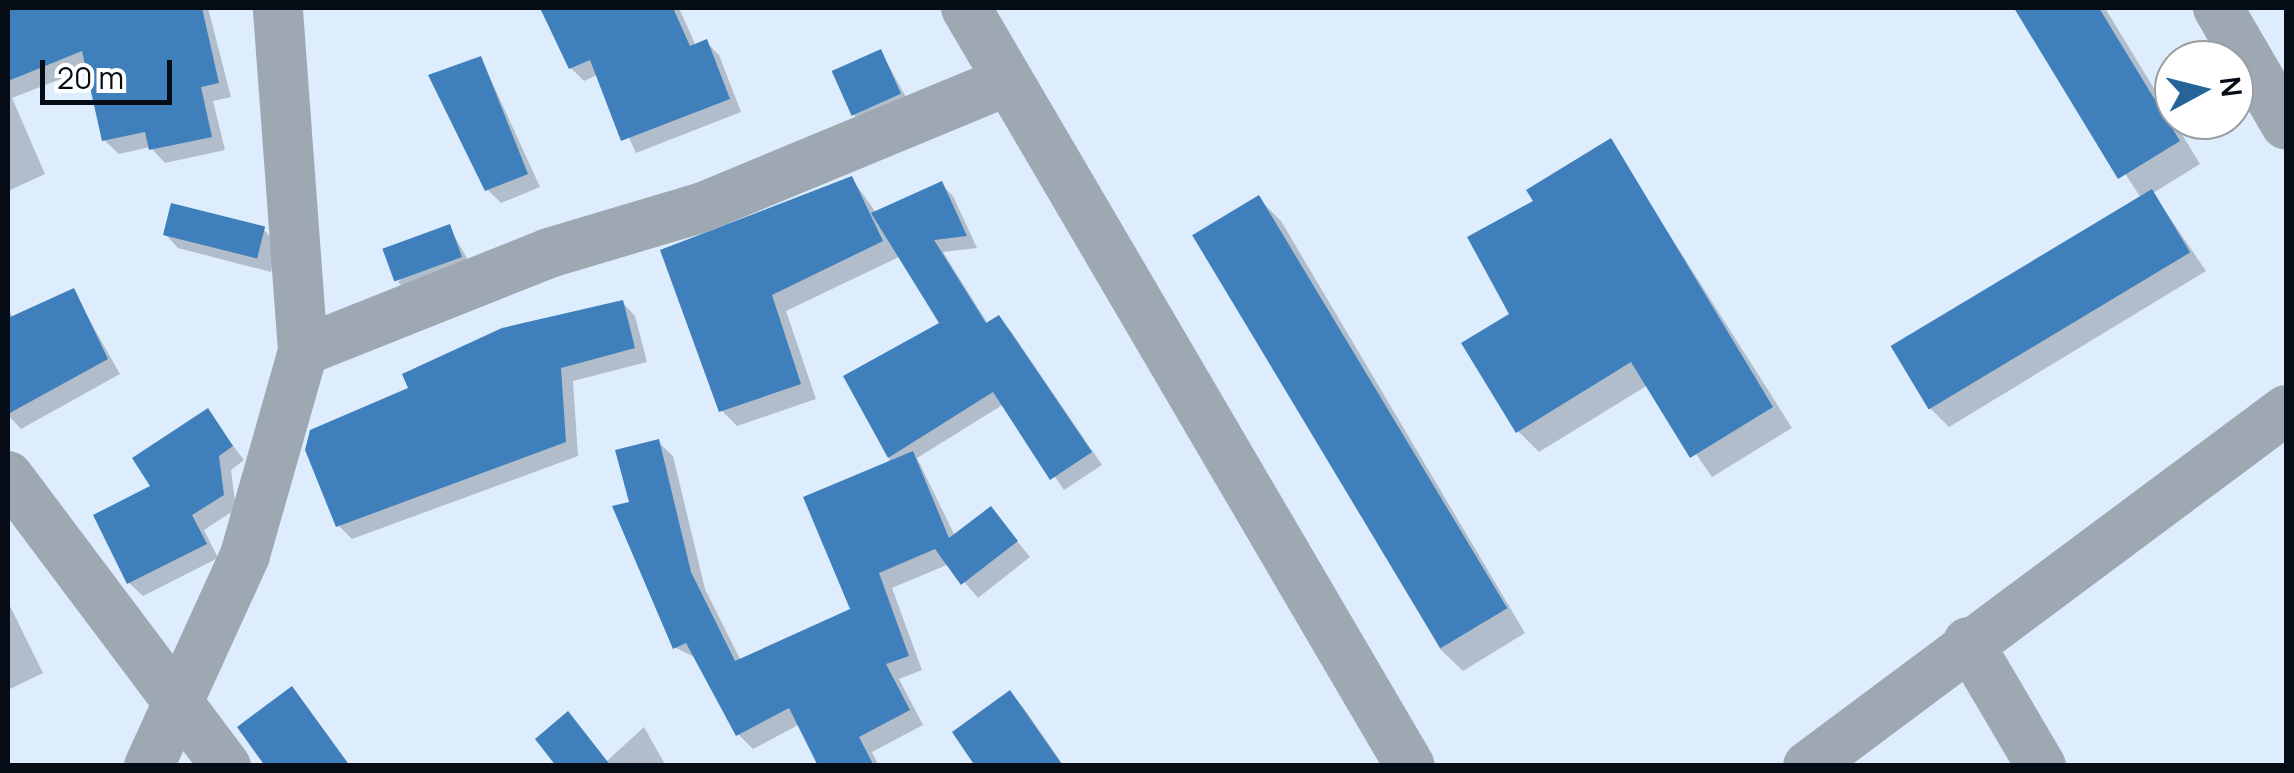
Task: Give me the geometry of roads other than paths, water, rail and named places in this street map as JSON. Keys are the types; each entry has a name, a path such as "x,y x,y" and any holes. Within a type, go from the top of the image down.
{"street":[{"path":"149,766 179,710 245,555 303,351 278,8"},
{"path":"966,8 1410,766"},
{"path":"2218,8 2286,125"},
{"path":"303,351 549,254 703,207 1008,81"},
{"path":"1808,766 1968,642 2286,410"},
{"path":"8,476 179,710 226,766"},
{"path":"1968,642 2041,766"}]}
